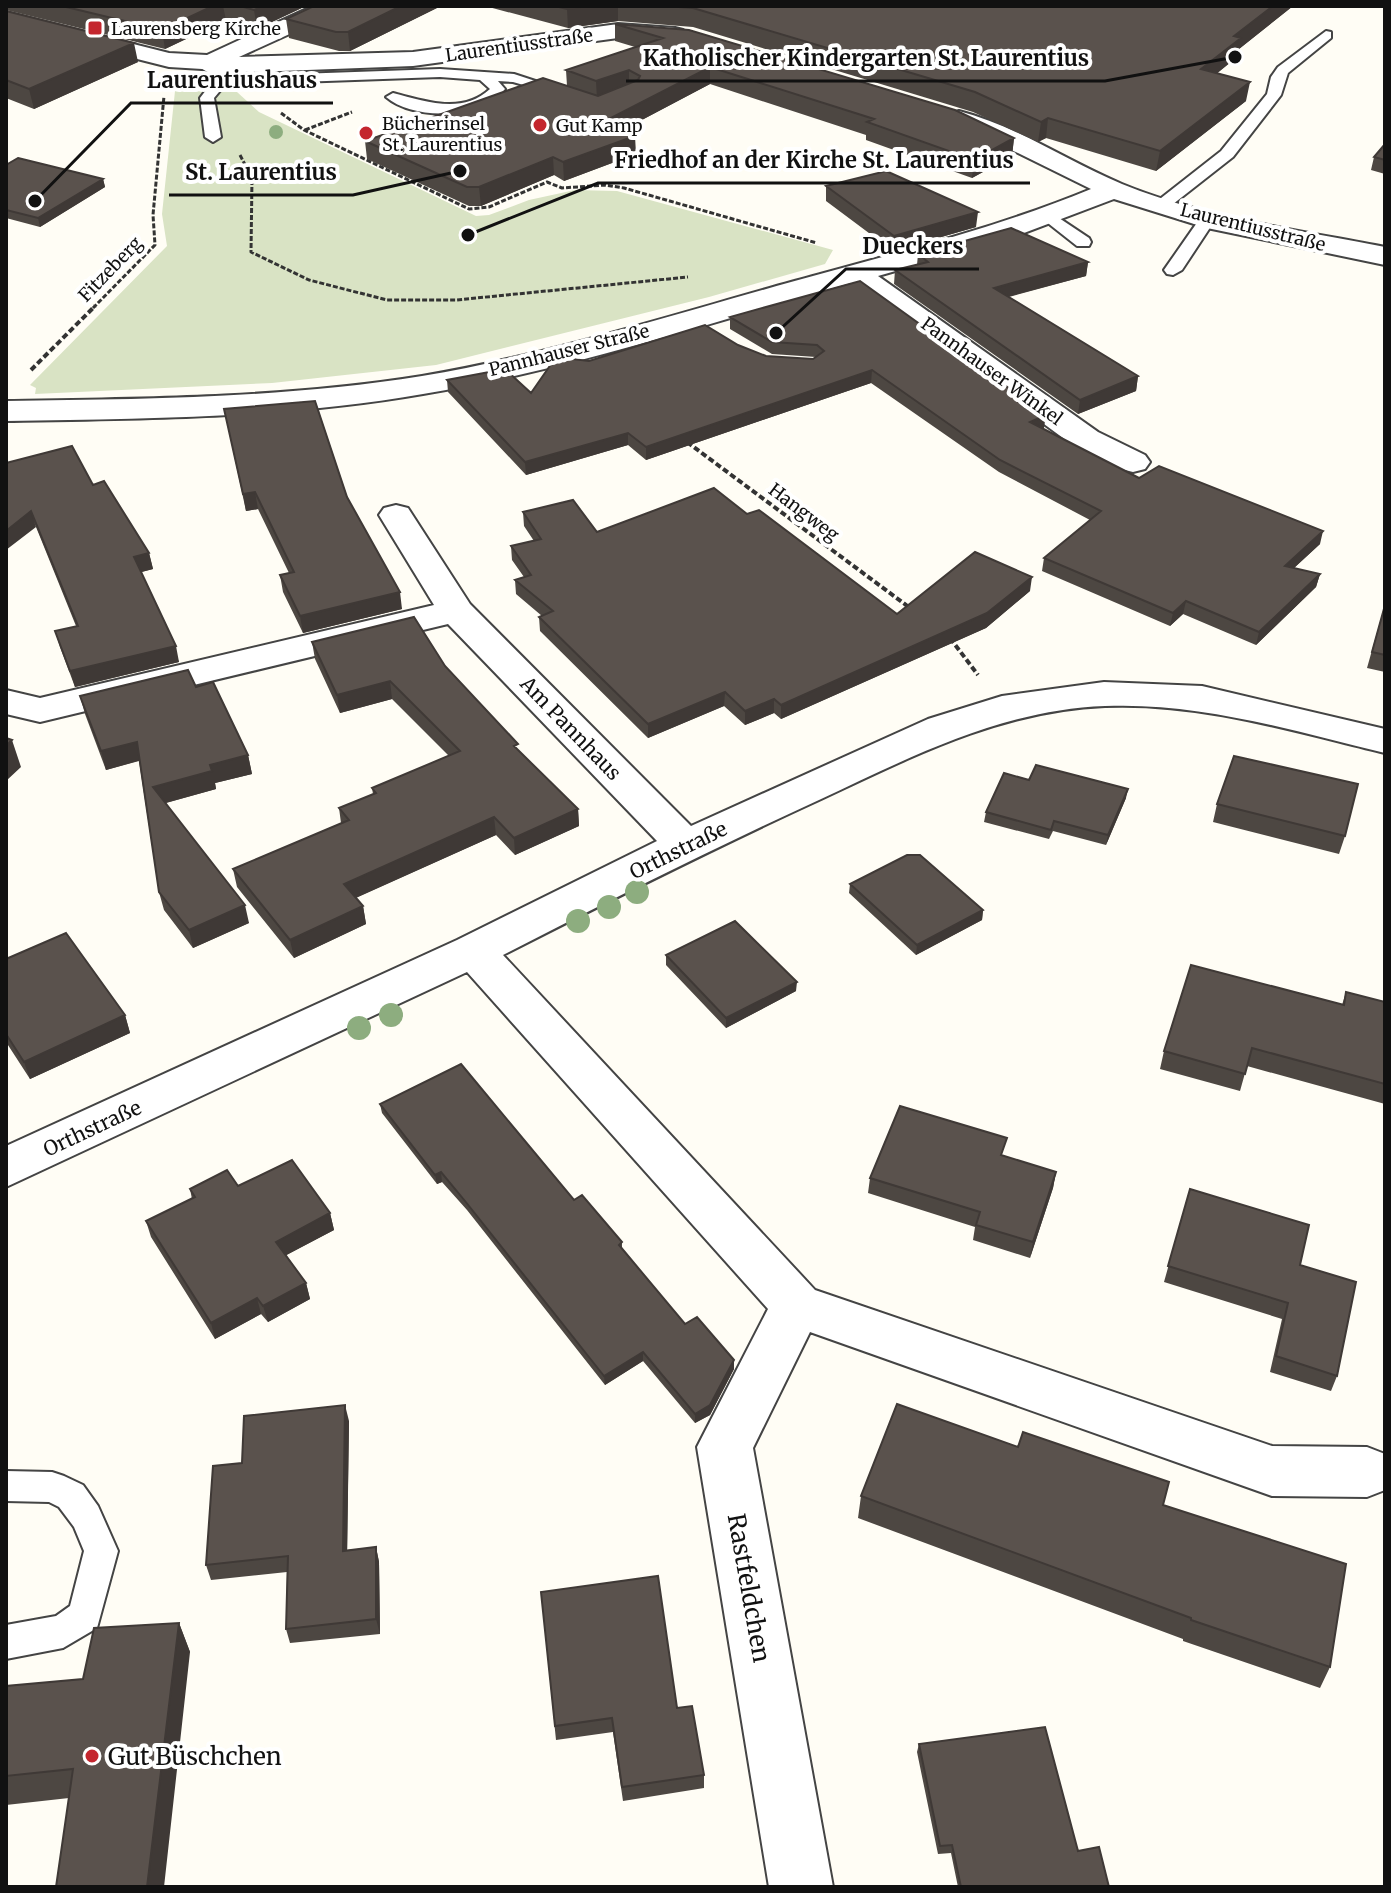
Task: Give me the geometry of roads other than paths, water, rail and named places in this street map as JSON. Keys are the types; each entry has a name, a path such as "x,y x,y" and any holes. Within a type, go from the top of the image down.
{"street":[{"path":"214,70 332,6"},
{"name":"Laurentiusstraße","path":"6,19 214,70 413,59 618,31 664,33 705,41"},
{"name":"Laurentiusstraße","path":"933,111 1027,147 1113,190 1207,220 1385,256"},
{"name":"Pannhauser Straße","path":"6,411 203,408 423,385 705,325 855,267 1050,217 1113,190"},
{"name":"Pannhauser Winkel","path":"855,267 1086,439 1133,462"},
{"name":"Am Pannhaus","path":"396,515 456,611 685,845"},
{"path":"6,702 40,710 456,611"},
{"name":"Orthstraße","path":"6,1168 473,951 685,845 942,728 1002,708 1104,694 1202,698 1385,741"},
{"path":"473,951 797,1305 1272,1471 1367,1472"},
{"name":"Rastfeldchen","path":"797,1305 725,1447 801,1887"}],"lane":[{"path":"1162,205 1227,154 1274,95 1283,70 1326,35"},
{"path":"213,137 207,98 214,70 298,78 440,73 514,78 573,97"},
{"path":"393,97 421,106 460,109 488,102 498,89 484,76"},
{"path":"1050,217 1083,242"},
{"path":"1173,270 1207,220"},
{"path":"6,1486 52,1487 71,1496 86,1517 101,1551 85,1616 63,1631 6,1642"}],"place":[{"name":"Laurensberg Kirche","path":"95,28"},
{"name":"Katholischer Kindergarten St. Laurentius","path":"1235,57"},
{"name":"Gut Kamp","path":"540,125"},
{"name":"Bücherinsel St. Laurentius","path":"366,133"},
{"name":"St. Laurentius","path":"460,171"},
{"name":"Laurentiushaus","path":"35,201"},
{"name":"Friedhof an der Kirche St. Laurentius","path":"468,235"},
{"name":"Dueckers","path":"776,333"},
{"name":"Gut Büschchen","path":"92,1756"}]}
